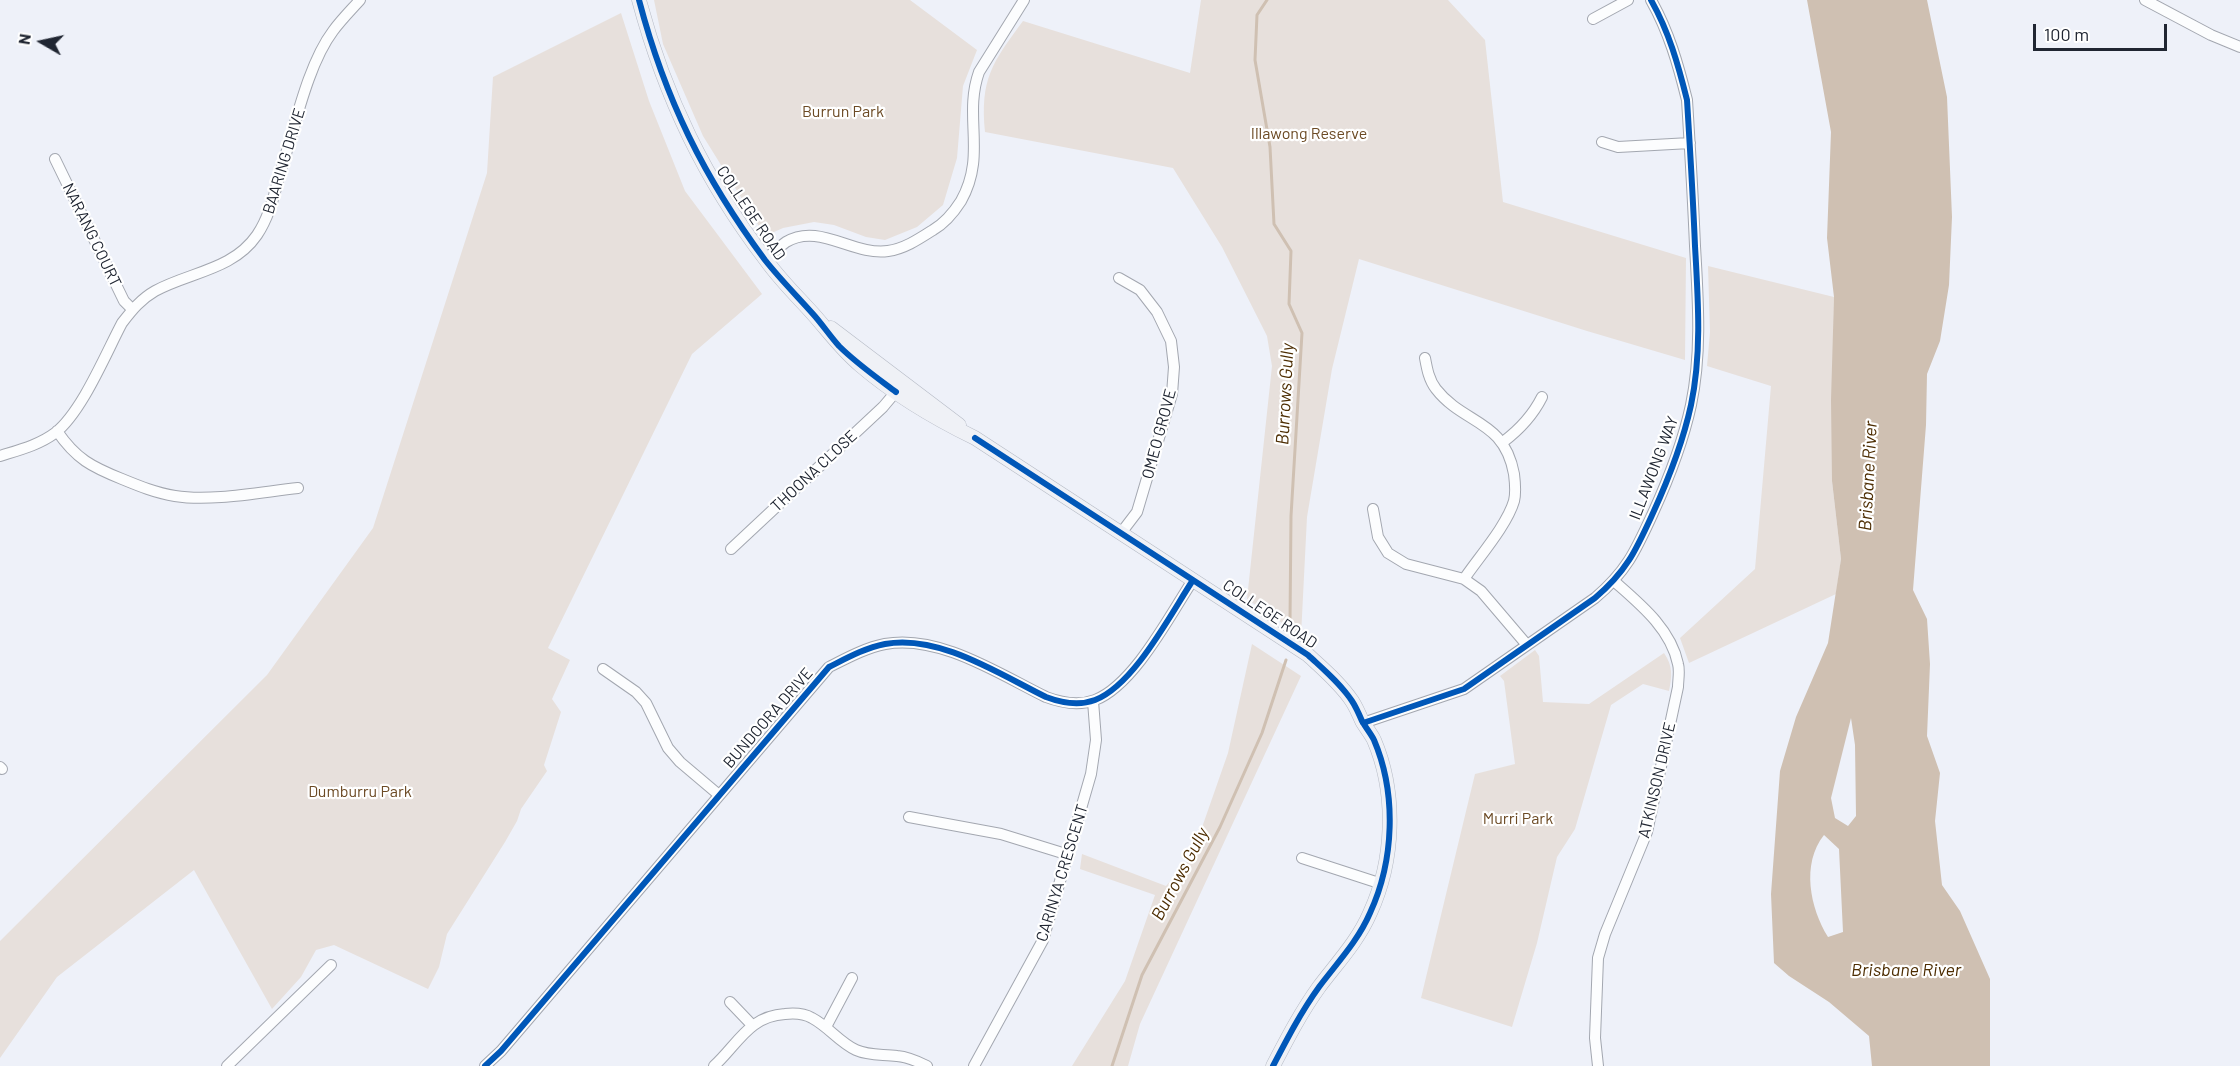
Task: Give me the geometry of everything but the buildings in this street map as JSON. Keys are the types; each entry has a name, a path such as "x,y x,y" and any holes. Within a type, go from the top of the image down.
{"main road":[{"name":"COLLEGE ROAD","path":"639,0 662,74 680,121 704,168 765,260 838,345 862,366 899,387 932,417 975,438 1308,655 1333,678 1352,701 1374,740 1388,800 1390,840 1382,884 1370,914 1350,949 1318,988 1302,1012 1273,1066"}],"street":[{"name":"BAARING DRIVE","path":"0,456 38,443 57,431 72,415 132,309 155,291 221,266 246,248 255,237 269,212 316,61 332,31 360,0"},
{"path":"765,260 786,242 803,236 819,235 859,249 876,252 896,249 940,226 950,216 966,191 974,170 973,95 976,81 1024,0"},
{"path":"1593,19 1628,0"},
{"name":"ILLAWONG WAY","path":"1363,723 1464,689 1595,598 1615,582 1633,556 1664,489 1691,405 1699,326 1687,100 1663,22 1651,0"},
{"path":"2145,0 2211,35 2240,47"},
{"path":"1602,142 1618,147 1690,143"},
{"name":"NARANG COURT","path":"55,159 124,301 132,309"},
{"name":"OMEO GROVE","path":"1119,278 1140,290 1157,312 1171,341 1174,367 1172,394 1137,512 1121,533"},
{"path":"1425,358 1435,388 1450,403 1486,427 1503,442 1511,461 1515,481 1514,501 1504,521 1464,579"},
{"name":"THOONA CLOSE","path":"730,549 883,407 899,387"},
{"path":"1503,442 1513,435 1536,410 1542,397"},
{"path":"57,431 79,458 91,466 133,484 175,496 195,498 298,488"},
{"path":"1373,509 1378,537 1388,553 1406,564 1464,579 1481,591 1527,645"},
{"name":"BUNDOORA DRIVE","path":"485,1066 501,1051 829,667 861,651 885,644 908,642 925,644 954,652 1046,697 1077,704 1093,701 1119,685 1135,667 1193,580"},
{"name":"ATKINSON DRIVE","path":"1598,1066 1595,1038 1598,958 1605,934 1647,832 1678,687 1678,664 1661,627 1615,582"},
{"path":"603,669 636,692 646,703 668,748 680,762 719,795"},
{"name":"CARINYA CRESCENT","path":"974,1066 1043,940 1069,855 1096,750 1093,701"},
{"path":"909,817 1001,834 1069,855"},
{"path":"1302,858 1382,884"},
{"path":"227,1066 331,965"},
{"path":"826,1027 852,978"},
{"path":"730,1002 752,1025"},
{"path":"714,1066 752,1025 777,1014 792,1013 810,1017 857,1051 906,1057 927,1066"}],"green space":[{"name":"Burrun Park","path":"654,0 910,0 977,50 963,86 957,158 943,205 917,227 885,240 866,237 834,225 814,222 783,228 765,236 703,136 663,44"},
{"name":"Illawong Reserve","path":"1201,0 1448,0 1485,40 1503,202 1686,258 1685,360 1359,259 1332,369 1307,517 1301,636 1247,599 1272,366 1267,336 1222,247 1173,168 985,132 984,98 990,72 1023,21 1190,73"},
{"name":"Dumburru Park","path":"621,13 649,101 685,191 762,294 692,354 548,648 570,660 552,699 561,712 544,765 547,771 521,809 505,842 447,934 439,967 428,989 334,945 316,950 301,977 272,1009 194,870 57,977 0,1058 0,941 267,675 373,528 487,173 493,77"},
{"path":"1708,266 1834,297 1832,481 1841,559 1836,594 1689,663 1680,638 1755,569 1771,386 1707,366 1710,332"},
{"path":"1252,644 1301,676 1140,1024 1128,1066 1072,1066 1125,981 1155,895 1080,869 1082,854 1166,886 1192,856 1228,753"},
{"name":"Murri Park","path":"1535,650 1539,656 1543,702 1589,704 1664,653 1669,662 1671,676 1669,691 1643,684 1611,705 1575,829 1557,857 1537,943 1512,1027 1421,998 1475,774 1515,764 1504,681 1500,676"}],"water":[{"name":"Brisbane River","path":"1807,0 1927,0 1947,97 1952,217 1949,285 1940,341 1927,374 1926,425 1913,590 1927,619 1930,664 1927,736 1940,773 1935,821 1942,885 1960,911 1990,979 1990,1066 1872,1066 1869,1036 1829,1002 1789,976 1774,963 1771,894 1780,771 1796,717 1828,643 1841,559 1832,481 1831,400 1834,297 1827,238 1831,132","holes":["1851,718 1855,745 1856,816 1848,826 1835,818 1831,798","1824,835 1839,849 1843,932 1828,937 1813,900 1810,872 1812,859"]}],"waterway":[{"name":"Burrows Gully","path":"1267,0 1257,15 1255,60 1270,147 1274,224 1291,251 1289,304 1302,333 1291,516 1290,621"},
{"name":"Burrows Gully","path":"1112,1066 1142,975 1220,827 1262,733 1286,660"}],"cycle path":[{"path":"639,0 649,36 674,104 723,199 765,260 839,346 896,392"},
{"path":"1363,723 1464,689 1595,598 1615,579 1630,559 1670,473 1684,433 1697,366 1697,286 1687,100 1672,48 1651,0"},
{"path":"975,438 1308,655 1347,694 1374,740 1386,782 1390,827 1388,850 1378,893 1360,933 1312,996 1273,1066"},
{"path":"485,1066 501,1051 829,667 878,646 905,642 947,650 968,658 1058,701 1089,702 1109,692 1137,665 1193,580"}]}
